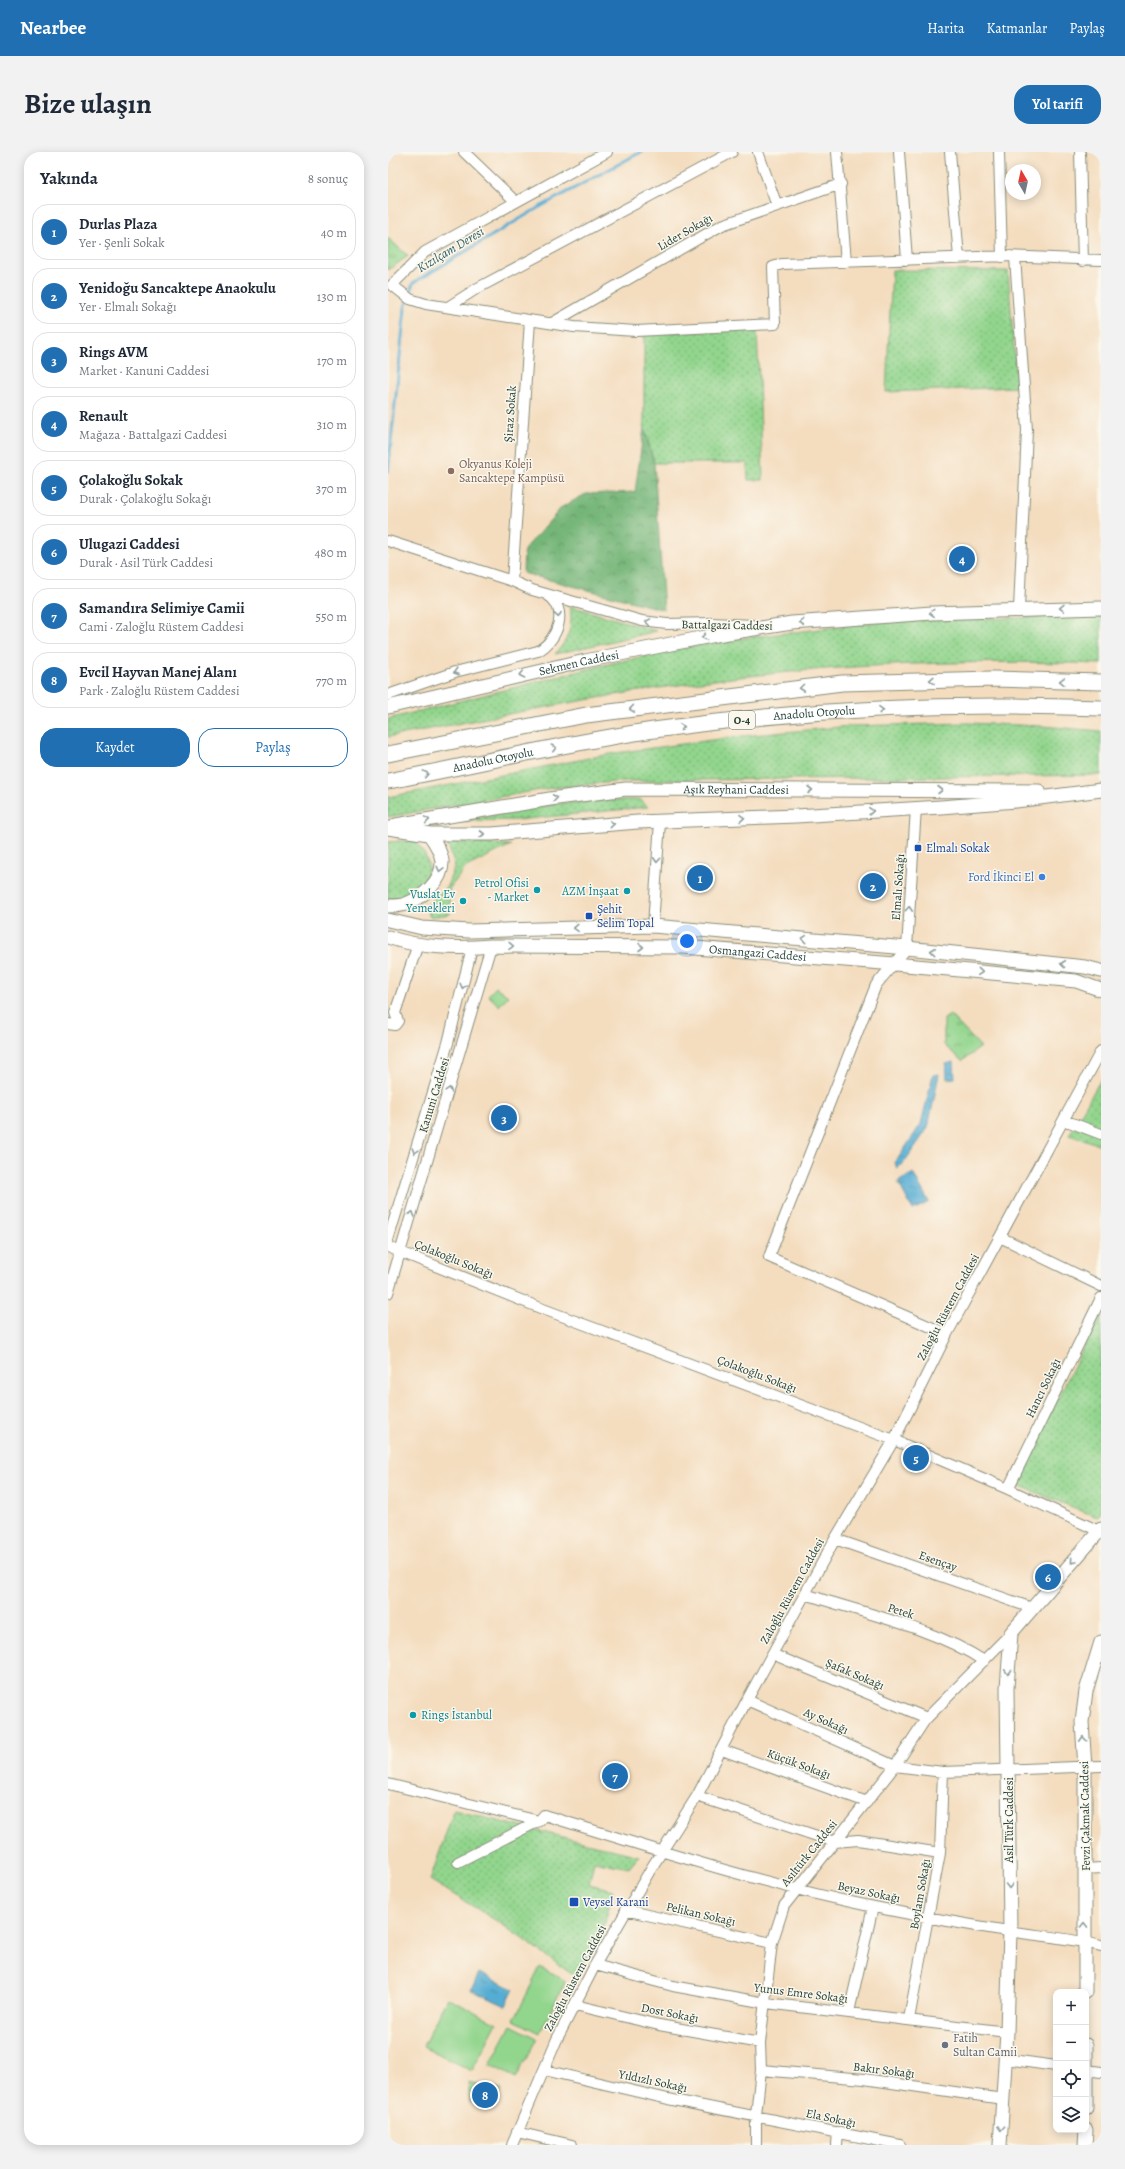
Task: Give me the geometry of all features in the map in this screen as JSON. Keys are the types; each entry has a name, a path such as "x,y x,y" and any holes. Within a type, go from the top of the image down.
{"highway":[{"name":"O-4","path":"388,754 586,716 842,683 993,679 1101,682"},
{"name":"Anadolu Otoyolu","path":"388,781 594,740 704,724 844,711 956,706 1049,706 1101,708"}],"main road":[{"name":"Battalgazi Caddesi","path":"770,626 874,617 1019,609 1101,608"},
{"name":"Sekmen Caddesi","path":"388,707 585,661 770,626"},
{"name":"Aşık Reyhani Caddesi","path":"388,827 550,799 626,789 1101,790"},
{"name":"Aşık Reyhani Caddesi","path":"388,827 429,834 492,834 660,821 796,816 1016,801 1086,791"},
{"path":"388,906 402,905 412,901 427,891 436,881 442,862 438,847 429,834"},
{"name":"Osmangazi Caddesi","path":"388,920 422,928 483,931 653,926 907,948 1085,967 1101,971"},
{"path":"472,948 483,931 491,946"},
{"name":"Osmangazi Caddesi","path":"390,939 418,944 472,948 491,946 683,947 895,964 1076,981 1101,990"},
{"path":"1011,1633 1100,1531"},
{"name":"Asil Türk Caddesi","path":"1000,2145 1006,2059 1010,1931 1007,1688 1011,1633"},
{"name":"Fevzi Çakmak Caddesi","path":"1085,1989 1085,1768 1082,1722 1086,1691 1101,1642"},
{"path":"1086,2133 1086,2145"}],"street":[{"path":"464,152 516,202"},
{"path":"607,152 425,252 390,284 407,296 426,304 574,327 636,331 775,324 773,267 782,264 1002,257 1083,261 1101,260"},
{"path":"448,307 476,289 732,152"},
{"path":"758,152 777,206"},
{"path":"838,152 846,262"},
{"path":"898,152 907,260"},
{"path":"950,152 959,258"},
{"path":"999,152 1002,257"},
{"path":"1080,152 1083,261"},
{"name":"Lider Sokağı","path":"552,323 722,225 841,184"},
{"path":"1015,257 1027,430 1019,609"},
{"name":"Şiraz Sokak","path":"512,581 530,321"},
{"name":"Battalgazi Caddesi","path":"388,541 512,581 532,590 655,623 712,623 770,626"},
{"path":"388,695 455,672 538,651 548,645 559,627 556,605 548,595 532,590"},
{"name":"Elmalı Sokağı","path":"907,948 916,808"},
{"path":"653,926 660,821"},
{"path":"388,1024 395,1025 398,1021 391,1014 418,944"},
{"name":"Kanuni Caddesi","path":"388,1293 491,946"},
{"name":"Kanuni Caddesi","path":"388,1240 448,1043 472,948"},
{"path":"907,948 876,985 769,1257 947,1334"},
{"name":"Zaloğlu Rüstem Caddesi","path":"512,2145 544,2070 595,1965 625,1910 697,1796 747,1700 835,1539 894,1440 947,1334 1101,1051"},
{"path":"1064,1120 1101,1134"},
{"path":"1000,1237 1101,1286"},
{"path":"388,1247 401,1252"},
{"name":"Çolakoğlu Sokağı","path":"401,1252 543,1309 894,1440 1008,1489 1100,1531"},
{"name":"Hancı Sokağı","path":"1008,1489 1101,1298"},
{"name":"Esençay","path":"835,1539 1032,1608"},
{"name":"Petek","path":"805,1594 929,1634 967,1649 984,1661"},
{"name":"Asıltürk Caddesi","path":"756,2145 756,2115 761,2070 760,2043 772,1943 784,1906 795,1889 835,1842 895,1766 927,1718 1011,1633"},
{"name":"Şafak Sokağı","path":"772,1654 927,1718"},
{"name":"Ay Sokağı","path":"747,1700 895,1766 943,1772 1085,1768 1101,1766"},
{"name":"Küçük Sokağı","path":"722,1750 867,1802"},
{"name":"Boylam Sokağı","path":"909,2019 940,1853 943,1772"},
{"path":"388,1784 538,1821"},
{"path":"697,1796 835,1842 858,1840 940,1853"},
{"name":"Beyaz Sokağı","path":"538,1821 544,1815 661,1852 795,1889 873,1907 929,1918 1084,1942 1101,1946"},
{"path":"458,1862 538,1821"},
{"path":"1086,1869 1101,1868"},
{"path":"849,2012 873,1907"},
{"name":"Pelikan Sokağı","path":"625,1910 772,1943"},
{"name":"Yunus Emre Sokağı","path":"595,1965 673,1986 766,2003 1007,2032"},
{"name":"Dost Sokağı","path":"575,2005 659,2025 760,2043"},
{"path":"1006,2059 1053,2066"},
{"name":"Yıldızlı Sokağı","path":"544,2070 668,2099 756,2115"},
{"name":"Bakır Sokağı","path":"761,2070 864,2080 1003,2099"},
{"path":"1089,2070 1101,2072"},
{"name":"Ela Sokağı","path":"756,2115 900,2145"},
{"path":"517,2132 572,2145"},
{"path":"837,2145 838,2132"}],"green space":[{"path":"388,238 408,256 388,270"},
{"path":"892,270 1008,271 1017,387 886,392"},
{"path":"757,330 763,480 748,480 747,463 654,463 644,427 644,333"},
{"path":"644,427 654,463 664,610 523,573 524,550 562,507 586,494 635,492"},
{"path":"570,606 657,631 555,654 564,643 569,632 571,620"},
{"path":"1101,616 1101,664 994,662 940,663 832,668 778,673 636,691 388,737 388,719 604,665 677,649 744,638 887,621"},
{"path":"968,723 1042,726 1101,731 1101,775 625,781 551,788 388,817 388,797 615,753 742,736 850,726"},
{"path":"640,799 648,807 517,820 460,821 562,803"},
{"path":"415,841 426,858 428,872 421,884 415,890 401,898 388,901 388,842"},
{"path":"447,842 511,845 466,867 449,889 450,914 430,917 425,907 447,886 455,866"},
{"path":"496,987 508,996 499,1006 488,995"},
{"path":"950,1015 981,1047 962,1061 944,1045 944,1019"},
{"path":"1101,1079 1101,1145 1069,1135"},
{"path":"1101,1312 1101,1513 1097,1517 1015,1484"},
{"path":"454,1810 639,1856 629,1868 594,1861 589,1884 613,1890 605,1923 576,1977 500,1923 430,1880"},
{"path":"540,1967 566,1981 540,2033 514,2020"},
{"path":"447,1998 497,2023 472,2071 423,2046"},
{"path":"511,2025 537,2038 516,2078 490,2065"},
{"path":"468,2082 502,2090 493,2110 483,2100 470,2102"}],"water":[{"path":"954,1062 955,1078 947,1079 946,1064"},
{"path":"939,1074 928,1128 903,1164 897,1168 895,1163 921,1124 933,1075"},
{"path":"913,1173 929,1202 913,1210 898,1182"},
{"path":"479,1973 514,1989 506,2006 471,1990"}],"waterway":[{"name":"Kızılçam Deresi","path":"388,471 405,308 413,283 538,208 641,152"}],"place":[{"name":"Okyanus Koleji Sancaktepe Kampüsü","path":"451,471"},
{"name":"Renault","path":"962,559"},
{"name":"Elmalı Sokak","path":"918,848"},
{"name":"Ford İkinci El","path":"1042,877"},
{"name":"Durlas Plaza","path":"700,878"},
{"name":"Yenidoğu Sancaktepe Anaokulu","path":"873,886"},
{"name":"Petrol Ofisi - Market","path":"537,890"},
{"name":"AZM İnşaat","path":"627,891"},
{"name":"Vuslat Ev Yemekleri","path":"463,901"},
{"name":"Şehit Selim Topal","path":"589,916"},
{"name":"Rings AVM","path":"504,1118"},
{"name":"Çolakoğlu Sokak","path":"916,1458"},
{"name":"Ulugazi Caddesi","path":"1048,1577"},
{"name":"Rings İstanbul","path":"413,1715"},
{"name":"Samandıra Selimiye Camii","path":"615,1776"},
{"name":"Veysel Karani","path":"574,1902"},
{"name":"Fatih Sultan Camii","path":"945,2045"},
{"name":"Evcil Hayvan Manej Alanı","path":"485,2095"}]}
